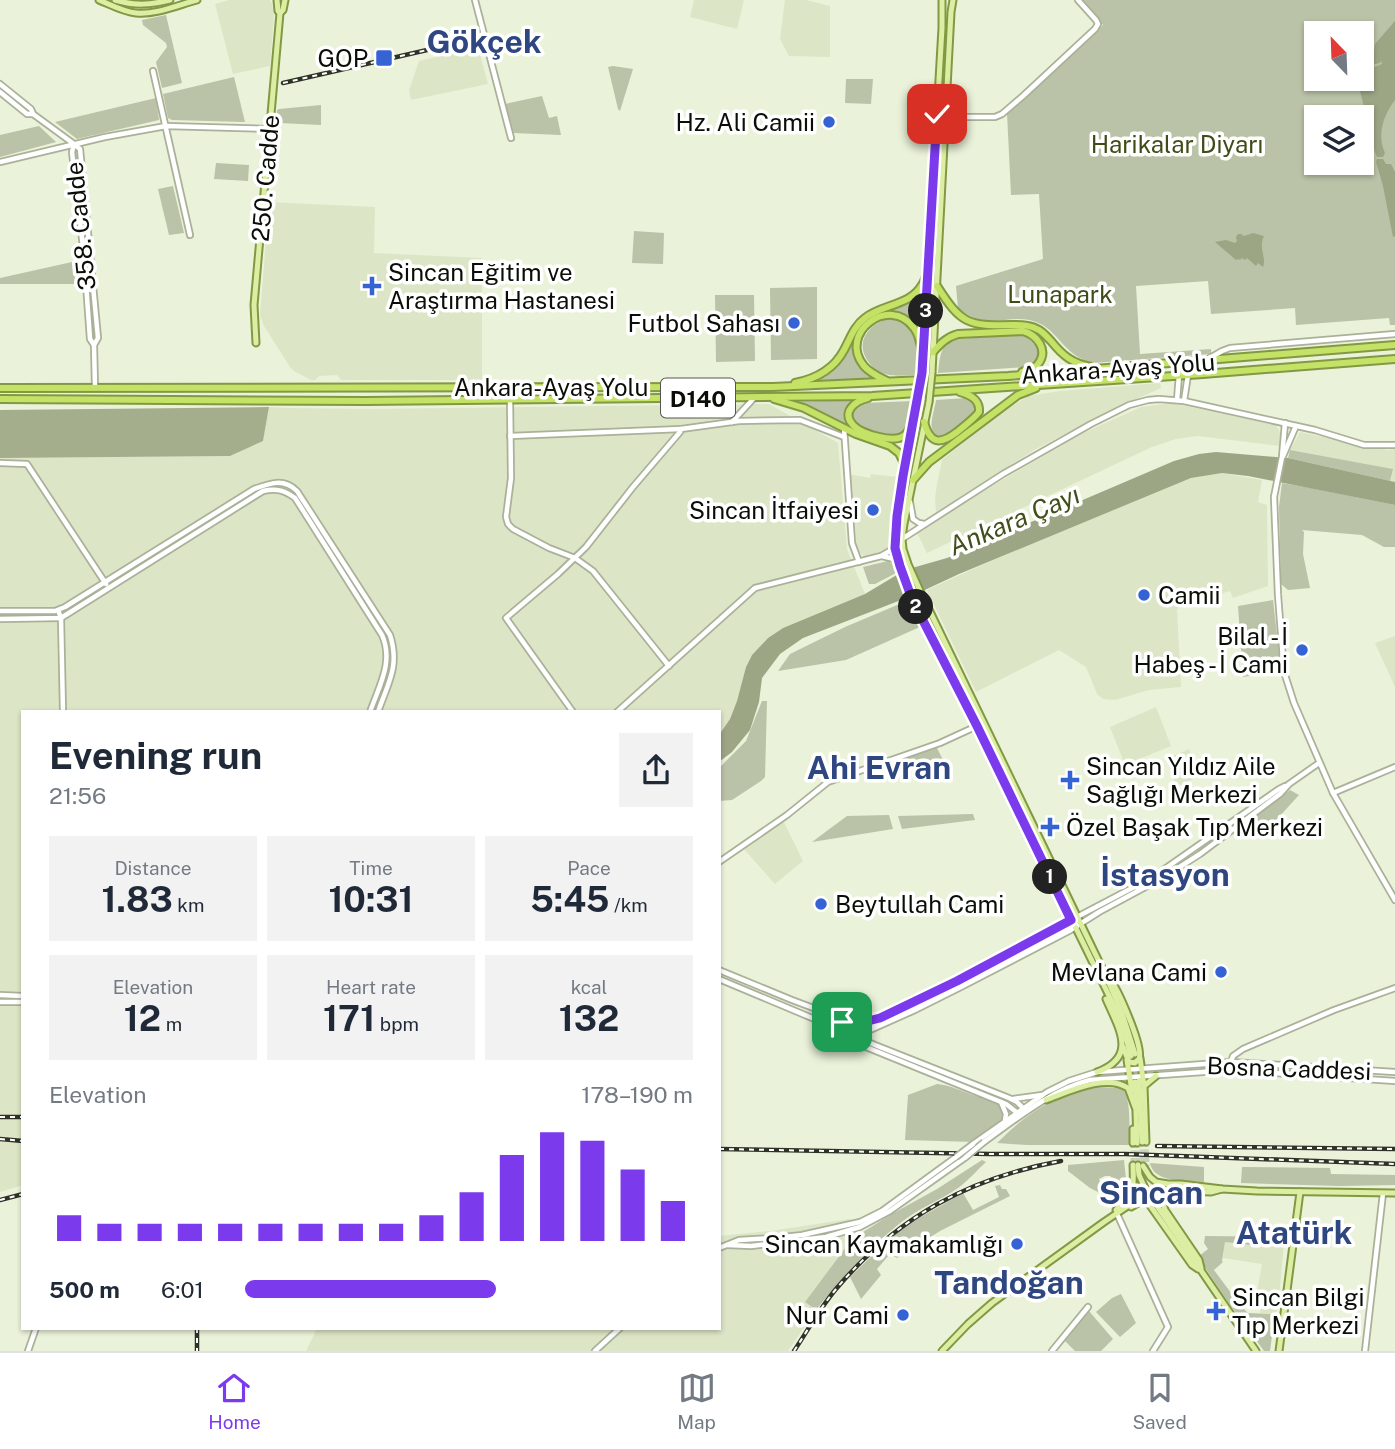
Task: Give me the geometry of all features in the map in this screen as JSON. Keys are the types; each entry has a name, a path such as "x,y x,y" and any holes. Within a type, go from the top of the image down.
{"highway":[{"path":"773,387 810,380 831,367 859,323 872,313 898,303 917,291 928,270"},
{"path":"937,286 953,311 965,321 986,326 1031,327 1040,331 1066,358 1077,364 1100,368"},
{"path":"889,382 872,373 858,356 858,337 870,321 885,315 906,320 915,328 923,360"},
{"path":"933,352 943,341 958,334 1029,332 1039,340 1042,357 1028,370 1008,376"},
{"name":"Ankara-Ayaş Yolu","path":"0,388 773,387 1008,376 1395,345"},
{"name":"Ankara-Ayaş Yolu","path":"0,399 354,401 769,398 948,391 1395,359"},
{"path":"913,480 929,461 1018,396 1051,384"},
{"path":"925,422 933,439 942,441 949,439 975,418 979,408 974,398 948,391"},
{"path":"888,394 863,399 853,405 848,416 854,427 885,439 898,439 908,431 917,410"},
{"path":"769,398 804,408 844,428 890,446 898,453 904,466 903,476"}],"main road":[{"path":"99,0 138,13 157,11 197,0"},
{"path":"115,0 139,5 170,0"},
{"name":"250. Cadde","path":"256,343 254,304 280,13 277,0"},
{"name":"250. Cadde","path":"280,13 285,0"},
{"path":"942,0 922,373 903,476 895,548 912,599 1103,977 1133,1056 1142,1070 1132,1095"},
{"path":"953,0 932,372 929,402 902,539 903,549 922,595 1074,918"},
{"path":"138,13 139,5"},
{"path":"1103,977 1102,986 1123,1047 1133,1056"},
{"path":"1103,977 1111,979 1134,1030 1133,1056 1129,1070 1144,1086"},
{"path":"1097,1072 1113,1065 1123,1047"},
{"path":"1139,1142 1144,1086 1156,1076"},
{"path":"1137,1079 1133,1127 1139,1142"},
{"path":"1137,1079 1139,1142"},
{"path":"1044,1097 1075,1088 1116,1083 1128,1088 1136,1107"},
{"path":"1140,1166 1156,1182 1168,1185 1300,1192 1395,1193"},
{"path":"1140,1166 1139,1175 1145,1188"},
{"path":"1107,1220 1133,1190 1140,1166"},
{"path":"943,1351 992,1303 1136,1200 1157,1191 1211,1192 1222,1189"},
{"path":"1157,1191 1150,1197 1152,1204 1192,1265 1202,1272"},
{"path":"1168,1191 1163,1196 1162,1204 1199,1260 1202,1272 1256,1350"},
{"path":"1278,1351 1300,1192"},
{"path":"1096,1228 1102,1227 1143,1200 1152,1204"}],"street":[{"path":"475,0 511,138"},
{"path":"946,117 995,117 1023,96 1096,29 1096,20 1078,0"},
{"path":"153,71 190,235"},
{"path":"0,84 31,109 33,114 74,144"},
{"path":"0,92 27,114 33,114"},
{"path":"0,162 74,144 166,127 270,129"},
{"name":"358. Cadde","path":"74,144 72,152 90,339 94,345 95,387"},
{"path":"1206,361 1230,348 1395,334"},
{"path":"1184,401 1188,374"},
{"path":"1177,400 1179,375"},
{"path":"1179,383 1187,385"},
{"path":"732,422 754,398"},
{"path":"902,539 1003,474 1091,424 1129,405 1158,399 1184,401 1285,423 1364,445 1395,445"},
{"path":"510,400 511,478 506,517 508,524 549,548 575,558 599,576 669,666"},
{"path":"510,436 680,430 732,422 800,420 844,437"},
{"path":"1285,423 1274,497 1284,672 1294,703 1333,793 1395,900"},
{"path":"1282,457 1296,426"},
{"path":"844,428 852,543 859,562"},
{"path":"680,430 681,443"},
{"path":"572,710 506,618 586,547 680,430"},
{"path":"0,463 27,464 109,589"},
{"path":"0,611 58,610 65,607 254,489 271,483 281,483 292,486 297,491 390,635 395,660 379,710"},
{"path":"0,619 61,618 263,491 278,489 295,498 386,644 386,666 371,710"},
{"path":"910,495 913,519 925,524"},
{"path":"619,710 755,588 881,556 895,548"},
{"path":"881,556 894,559 900,566"},
{"path":"58,610 61,618 63,710"},
{"path":"721,861 787,815 828,782 940,743 977,726"},
{"path":"839,1032 839,1024 880,1018 1131,890 1320,763"},
{"path":"1333,793 1395,767"},
{"path":"847,1036 855,1036 915,1010 1078,926 1164,877 1200,854 1289,784"},
{"path":"721,971 859,1025 860,1033 868,1042 1012,1100 1025,1111"},
{"path":"721,980 824,1023 866,1047 1001,1102 1020,1115"},
{"path":"1231,1062 1233,1056 1244,1049 1334,1010 1395,988"},
{"path":"0,995 21,996"},
{"path":"0,1002 21,1002"},
{"name":"Bosna Caddesi","path":"1044,1097 1069,1081 1097,1072 1231,1062 1395,1072"},
{"name":"Bosna Caddesi","path":"1044,1097 1081,1082 1097,1079 1137,1079 1197,1073 1242,1071 1395,1081"},
{"path":"1012,1100 1044,1097"},
{"path":"727,1245 751,1246 826,1237 860,1227 890,1211 1044,1097"},
{"path":"1001,1102 1006,1114 1005,1122"},
{"path":"721,1247 738,1240 802,1235 860,1222 882,1211 973,1144 1020,1115"},
{"path":"1365,1351 1383,1193"},
{"path":"1118,1216 1168,1327 1153,1351"},
{"path":"1052,1351 1088,1307"},
{"path":"28,1351 35,1330"},
{"path":"595,1351 618,1330"},
{"path":"1247,1351 1250,1342"}],"shaded area":[{"path":"229,0 270,0 274,16 270,66 233,74 215,4"},
{"path":"694,0 744,0 737,29 690,17"},
{"path":"785,0 806,0 830,6 830,57 789,56 780,39"},
{"path":"1395,21 1395,100 1382,125 1385,153 1383,157 1377,157 1374,148 1374,105 1363,105 1360,91 1374,91 1374,67 1382,64 1381,61 1374,64 1375,44"},
{"path":"478,47 488,84 411,100 409,90 419,61"},
{"path":"1377,159 1391,164 1395,172 1393,237 1376,162"},
{"name":"Sincan Eğitim ve Araştırma Hastanesi","path":"269,202 375,207 374,253 482,258 482,380 341,380 337,375 319,376 311,380 294,371 264,326 260,315"},
{"path":"1253,233 1264,236 1263,267 1258,263 1256,266 1247,258 1236,260 1215,242 1226,240 1235,243 1238,234 1244,236"},
{"path":"1160,383 1161,388 1107,412 1036,449 936,512 935,498 942,460 1003,411 1029,396"},
{"path":"1172,403 1276,425 1281,434 1280,446 1198,436 1176,439 1152,447 927,553 917,533 975,496 1081,434 1141,407"},
{"path":"769,404 838,443 847,549 865,594 783,628 768,638 752,655 746,667 737,701 721,732 721,710 21,710 21,1186 0,1192 0,458 230,456 263,441 269,407 370,409"},
{"path":"269,407 263,441 230,456 0,458 0,410"},
{"path":"1300,432 1387,450 1395,449 1395,482 1390,481 1392,469 1290,450"},
{"path":"1216,452 1288,458 1395,482 1395,505 1248,476 1222,473 1191,478 914,595 803,638 780,654 762,678 759,702 750,730 732,752 721,760 721,732 737,701 746,667 752,655 768,638 783,628 865,594 905,570 947,558 1174,461"},
{"path":"1222,473 1262,480 1258,502 1267,505 1268,586 1233,598 1230,591 1177,609 1181,687 1149,690 1115,700 1103,699 1097,694 1086,667 1059,650 976,692 927,590 1004,555 1191,478"},
{"name":"Sincan İtfaiyesi","path":"848,474 870,478 871,474 897,477 889,548 868,556 860,553 855,542"},
{"path":"1395,636 1395,687 1375,643"},
{"path":"1156,707 1171,746 1125,765 1110,727"},
{"path":"1189,749 1201,776 1177,786 1166,759"},
{"path":"783,820 803,861 775,884 743,848"},
{"path":"850,1219 852,1239 805,1302 816,1310 788,1351 306,1351 315,1330 721,1330 721,1236"},
{"path":"1258,1241 1284,1244 1278,1309 1275,1314 1260,1313 1263,1293 1257,1292 1262,1264 1223,1258 1225,1242 1257,1246"}],"green space":[{"name":"Harikalar Diyarı","path":"1080,0 1395,0 1395,325 1390,325 1389,318 1296,325 1295,308 1211,314 1208,281 1136,286 1140,354 1211,349 1211,354 1093,363 1075,355 1050,331 1036,322 1016,319 989,321 969,315 958,308 956,286 1043,259 1039,194 1011,195 1007,113 1103,25"},
{"path":"166,15 182,83 162,88 156,62 167,47 166,43 143,25 142,20"},
{"path":"608,67 633,69 620,111"},
{"path":"234,77 245,122 168,118 163,94"},
{"path":"846,79 873,79 871,104 845,103"},
{"path":"542,96 549,118 557,116 561,135 513,133 505,104"},
{"path":"156,98 159,120 77,139 55,122"},
{"path":"321,105 321,125 276,121 279,109"},
{"path":"39,126 56,142 0,157 0,135"},
{"path":"216,163 249,165 248,181 214,179"},
{"path":"173,186 184,233 169,235 158,189"},
{"path":"634,231 664,233 663,264 632,263"},
{"path":"81,260 84,284 0,284 0,278"},
{"name":"Futbol Sahası","path":"817,287 817,359 771,360 770,288"},
{"path":"926,287 923,334 910,317 899,313 878,315 910,300"},
{"name":"Futbol Sahası","path":"715,295 754,295 755,361 716,362"},
{"path":"890,318 908,325 917,339 917,375 887,375 874,368 865,356 865,335 875,325"},
{"path":"861,327 858,359 878,379 814,381 843,358"},
{"path":"1022,335 1034,340 1039,348 1037,358 1027,367 938,373 943,350 953,339"},
{"path":"966,398 976,409 974,415 945,436 935,435 932,422 936,400"},
{"path":"854,400 845,410 851,429 795,402"},
{"path":"913,401 906,429 897,436 891,437 864,428 852,416 855,408 864,403"},
{"path":"1290,450 1393,469 1390,481 1288,458"},
{"path":"1282,483 1395,505 1395,547 1384,547 1362,535 1302,530 1303,554 1310,588 1288,590 1281,584 1279,507"},
{"path":"888,561 893,564 896,573 875,584 869,584 863,567"},
{"path":"909,600 922,626 846,660 778,671 790,654"},
{"path":"1273,600 1279,671 1243,677 1238,606"},
{"path":"762,701 767,701 765,777 732,800 721,801 721,766 746,741"},
{"path":"936,746 946,766 900,767 898,762"},
{"path":"1290,790 1299,795 1268,829 1254,818"},
{"path":"973,814 975,820 902,829 898,816"},
{"path":"889,815 893,829 812,842 847,816"},
{"path":"937,1084 994,1100 1002,1107 1005,1119 975,1142 905,1140 908,1095"},
{"path":"1094,1087 1122,1088 1129,1115 1129,1145 997,1143 1041,1107 1066,1095"},
{"path":"982,1160 986,1162 962,1185 907,1218 882,1239 847,1273 816,1310 805,1302 852,1239"},
{"path":"1124,1160 1125,1191 1110,1176 1105,1176 1099,1179 1106,1196 1090,1188 1068,1171 1068,1165"},
{"path":"1150,1163 1204,1167 1204,1182 1164,1178 1153,1170"},
{"path":"1242,1167 1330,1168 1331,1174 1395,1175 1395,1185 1241,1183"},
{"path":"1000,1185 1010,1196 940,1231 897,1258 890,1254 877,1269 881,1275 861,1299 850,1277 905,1226 963,1193 973,1210 999,1197 995,1186"},
{"path":"1205,1236 1285,1237 1284,1244 1259,1241 1258,1246 1225,1242 1223,1262 1214,1270 1248,1313 1275,1314 1270,1351 1264,1351 1198,1257 1208,1249 1204,1243"},
{"path":"1121,1294 1136,1323 1120,1337 1096,1312"},
{"path":"1089,1311 1113,1339 1101,1351 1075,1351 1065,1341"}],"tunnel":[{"path":"1131,1056 1134,1081"},
{"path":"1142,1142 1143,1166"},
{"path":"1146,1142 1147,1167"},
{"path":"1133,1143 1133,1165"},
{"path":"1137,1143 1138,1165"}],"railway":[{"path":"283,83 462,42"},
{"path":"0,1117 21,1117"},
{"path":"0,1139 21,1141"},
{"path":"1157,1146 1395,1149"},
{"path":"721,1149 1125,1154 1395,1164"},
{"path":"794,1351 836,1289 884,1241 910,1221 965,1190 1027,1168 1061,1161"},
{"path":"0,1200 21,1195"},
{"path":"197,1330 197,1351"}],"place":[{"name":"GOP","path":"384,58"},
{"name":"Hz. Ali Camii","path":"829,122"},
{"name":"Sincan Eğitim ve Araştırma Hastanesi","path":"372,286"},
{"name":"Futbol Sahası","path":"794,323"},
{"name":"Sincan İtfaiyesi","path":"873,510"},
{"name":"Camii","path":"1144,595"},
{"name":"Bilal - İ Habeş - İ Cami","path":"1302,650"},
{"name":"Sincan Yıldız Aile Sağlığı Merkezi","path":"1070,780"},
{"name":"Özel Başak Tıp Merkezi","path":"1050,827"},
{"name":"Beytullah Cami","path":"821,904"},
{"name":"Mevlana Cami","path":"1221,972"},
{"name":"Sincan Kaymakamlığı","path":"1017,1244"},
{"name":"Sincan Bilgi Tıp Merkezi","path":"1216,1311"},
{"name":"Nur Cami","path":"903,1315"}],"district":[{"name":"Gökçek","path":"484,41"},
{"name":"Ahi Evran","path":"879,767"},
{"name":"İstasyon","path":"1165,874"},
{"name":"Sincan","path":"1151,1192"},
{"name":"Atatürk","path":"1294,1232"},
{"name":"Tandoğan","path":"1009,1282"}],"route":[{"path":"842,1022 880,1018 957,981 1071,920 912,599 895,548 903,476 922,373 937,114"}],"park label":[{"name":"Lunapark","path":"1060,294"}],"water label":[{"name":"Ankara Çayı","path":"1014,520"}]}
